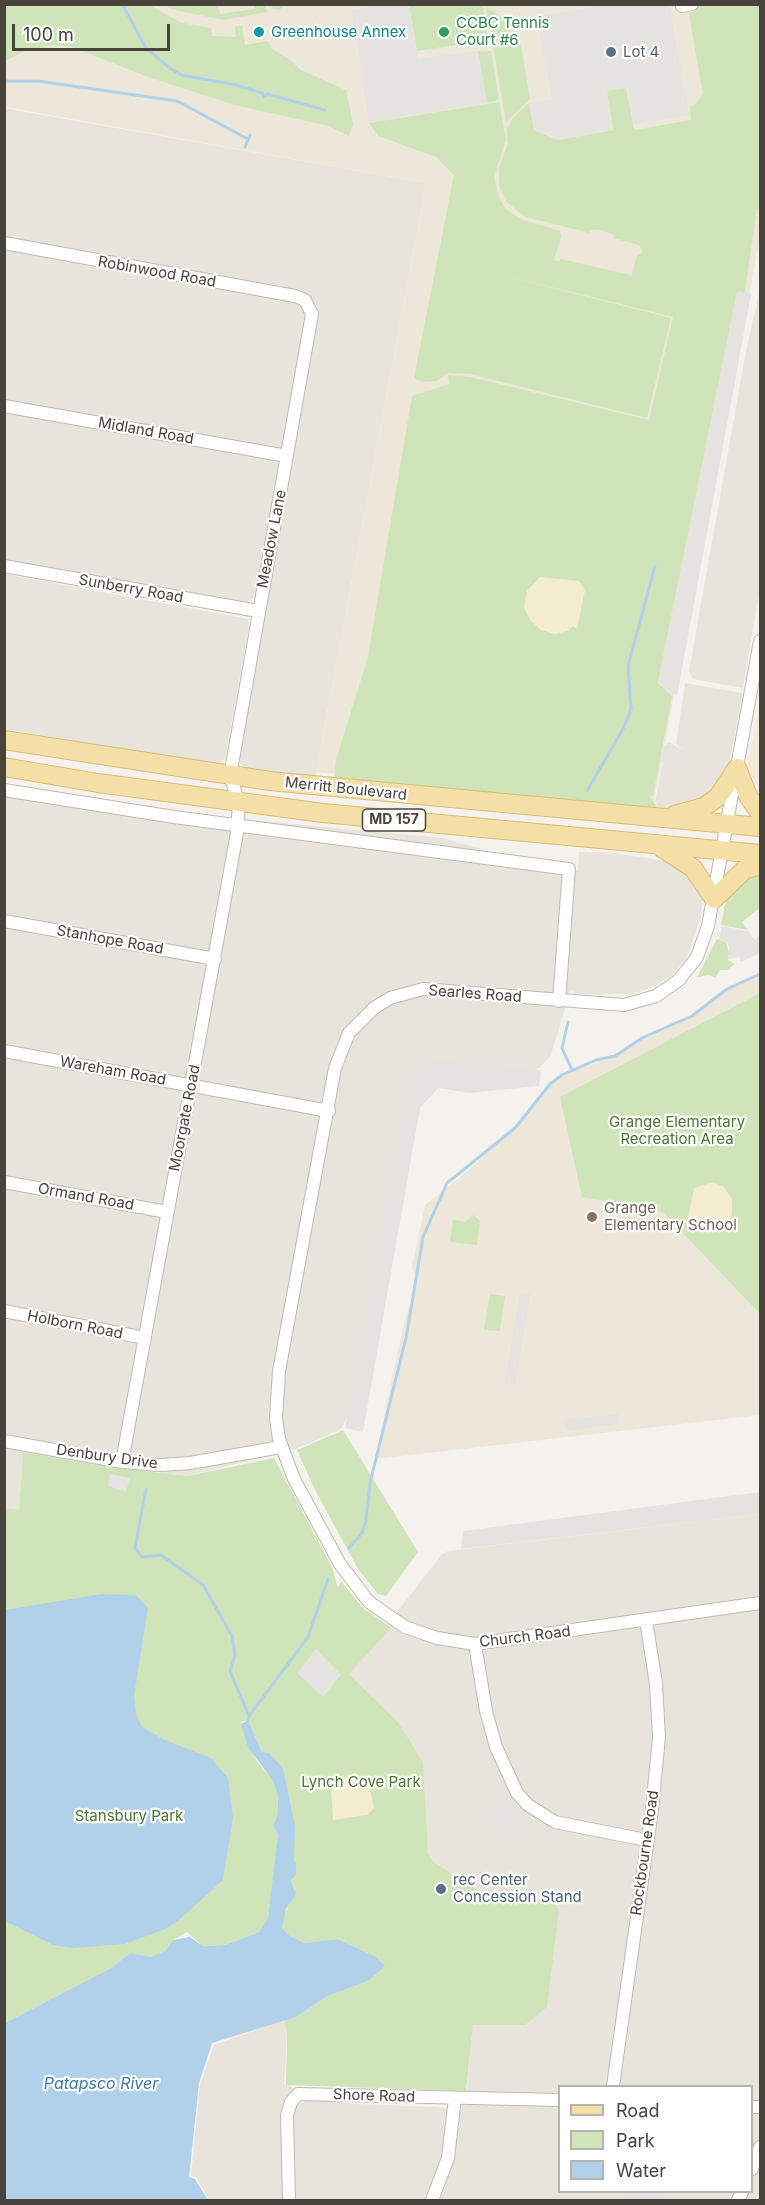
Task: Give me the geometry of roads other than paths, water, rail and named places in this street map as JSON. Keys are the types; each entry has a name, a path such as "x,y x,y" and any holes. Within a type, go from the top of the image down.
{"main road":[{"name":"Merritt Boulevard","path":"4,740 230,776 459,801 760,827"},
{"name":"Merritt Boulevard","path":"4,767 239,803 451,827 760,854"},
{"path":"737,768 748,796 760,813"},
{"path":"660,818 704,807 718,797 737,768"},
{"path":"657,844 693,868 714,899 744,870 760,865"}],"street":[{"name":"Robinwood Road","path":"4,243 295,296 308,303"},
{"name":"Meadow Lane","path":"230,776 311,322 311,309 308,303"},
{"name":"Midland Road","path":"4,406 287,456"},
{"name":"Sunberry Road","path":"4,566 258,611"},
{"name":"Searles Road","path":"281,1447 276,1418 279,1371 335,1068 350,1033 374,1008 390,998 423,989 624,1005 656,996 668,989 688,971 697,957 708,926 714,899 737,768 756,697 760,641"},
{"name":"Moorgate Road","path":"122,1462 238,825 239,803 230,776"},
{"path":"4,790 238,825 569,869 559,1001"},
{"name":"Stanhope Road","path":"4,921 215,959"},
{"name":"Wareham Road","path":"4,1051 328,1111"},
{"name":"Ormand Road","path":"4,1182 167,1212"},
{"name":"Holborn Road","path":"4,1311 145,1338"},
{"name":"Denbury Drive","path":"4,1441 122,1462 173,1465 281,1447"},
{"name":"Church Road","path":"281,1447 294,1479 335,1556 369,1602 400,1625 437,1638 475,1644 760,1603"},
{"name":"Rockbourne Road","path":"613,2085 659,1737 656,1684 646,1620"},
{"path":"475,1644 486,1711 496,1747 518,1793 528,1805 555,1822 646,1840"},
{"name":"Shore Road","path":"289,2200 287,2115 291,2102 298,2094 558,2100"},
{"path":"432,2200 448,2158 455,2098"},
{"path":"753,2166 760,2147"}],"water":[{"path":"102,1594 136,1595 148,1608 134,1696 136,1714 142,1727 165,1740 211,1758 228,1778 233,1818 223,1880 180,1919 165,1929 125,1944 73,1948 53,1945 5,1921 5,1610"},
{"name":"Patapsco River","path":"248,1720 262,1752 269,1753 283,1768 295,1826 296,1875 291,1880 296,1894 286,1909 282,1928 290,1936 305,1943 337,1939 376,1957 385,1966 368,1981 328,1996 296,2017 212,2043 199,2083 189,2177 195,2179 208,2200 5,2200 5,2023 111,1968 130,1953 151,1957 165,1951 173,1940 190,1937 203,1946 225,1945 259,1932 268,1918 278,1835 273,1825 277,1817 278,1796 273,1781 248,1747 241,1724"}],"waterway":[{"path":"122,4 146,48 171,69 182,75 236,85 262,93 264,97"},
{"path":"4,81 38,81 177,101 248,139"},
{"path":"265,96 267,94 325,110"},
{"path":"245,147 250,135"},
{"path":"587,791 623,729 631,709 628,666 655,566"},
{"path":"349,1548 362,1533 366,1521 370,1483 406,1338 423,1237 447,1183 515,1128 550,1084 562,1075 596,1060 615,1056 642,1038 692,1016 727,989 760,974"},
{"path":"568,1022 562,1048 572,1070"},
{"path":"146,1489 135,1548 142,1557 161,1555 203,1585 232,1636 235,1655 230,1671 249,1716"},
{"path":"248,1720 308,1637 328,1579"}],"place":[{"name":"Greenhouse Annex","path":"259,32"},
{"name":"CCBC Tennis Court #6","path":"444,32"},
{"name":"Lot 4","path":"611,52"},
{"name":"Grange Elementary School","path":"592,1217"},
{"name":"rec Center Concession Stand","path":"441,1889"}],"park label":[{"name":"Grange Elementary Recreation Area","path":"677,1130"},
{"name":"Lynch Cove Park","path":"361,1782"},
{"name":"Stansbury Park","path":"129,1816"}]}
